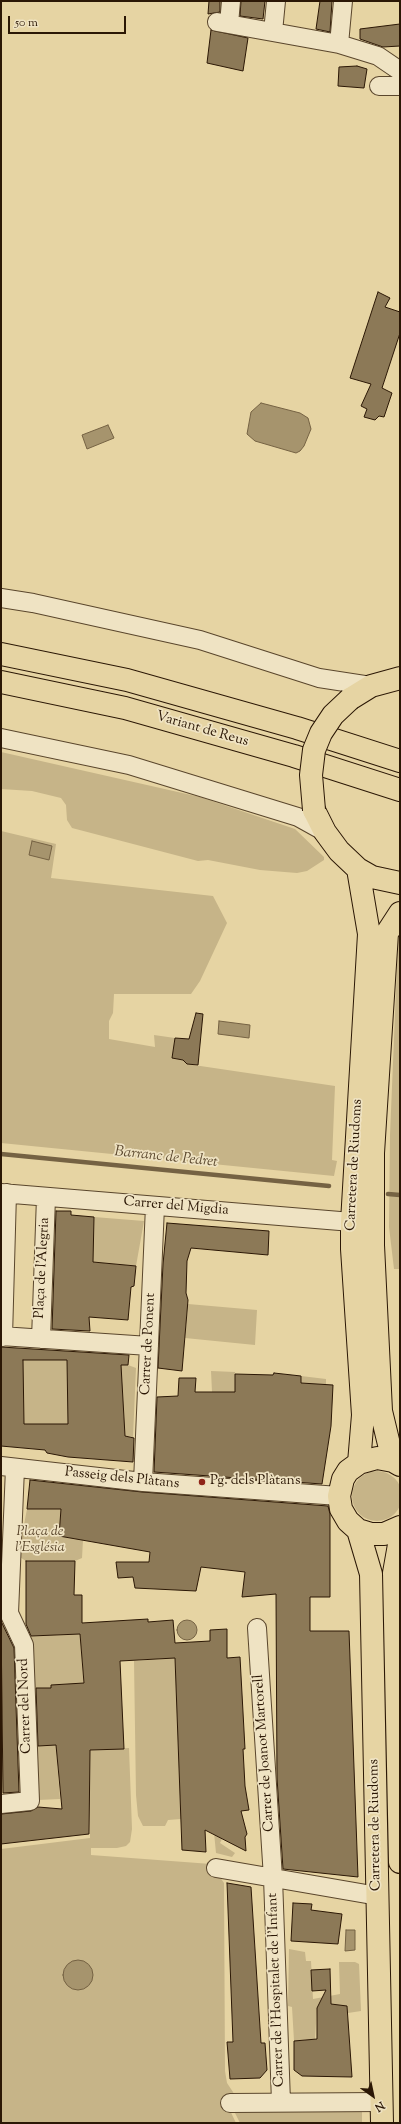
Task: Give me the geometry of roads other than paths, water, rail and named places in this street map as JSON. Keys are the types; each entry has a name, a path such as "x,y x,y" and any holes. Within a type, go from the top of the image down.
{"main road":[{"name":"Variant de Reus","path":"1,654 127,680 298,728 400,761"},
{"path":"400,678 371,686 350,699 333,715 321,734 314,750 311,775 314,810 324,832 339,851 358,869 372,877 400,883"},
{"name":"Variant de Reus","path":"1,682 124,708 294,756 400,790"},
{"name":"Carretera de Riudoms","path":"358,869 369,934 352,1222 352,1249 363,1415 358,1463"},
{"name":"Carretera de Riudoms","path":"396,1463 381,1412 373,1245 373,1153 387,934 400,913"},
{"path":"396,1463 377,1458 358,1463 348,1471 343,1479 339,1496 341,1509 348,1521 358,1530 371,1534 384,1534 400,1527"},
{"name":"Carretera de Riudoms","path":"358,1530 371,1574 382,2113"},
{"name":"Carretera de Riudoms","path":"400,1539 394,1573 400,1862"}],"street":[{"path":"232,1 223,23 339,44 378,56 400,71"},
{"path":"273,32 276,1"},
{"path":"339,44 343,1"},
{"path":"380,86 400,86"},
{"path":"1,598 33,603 200,640 319,678 371,686"},
{"path":"1,738 128,765 298,817 324,832"},
{"path":"4,1193 2,1336 149,1346"},
{"name":"Carrer del Migdia","path":"4,1193 352,1222"},
{"name":"Plaça de l'Alegria","path":"41,1339 46,1196"},
{"name":"Carrer de Ponent","path":"142,1482 155,1206"},
{"path":"5,1613 8,1467"},
{"name":"Passeig dels Plàtans","path":"8,1467 142,1482 339,1496"},
{"name":"Carrer del Nord","path":"1,1804 30,1801 24,1645 5,1613"},
{"name":"Carrer de Joanot Martorell","path":"258,1628 273,1878"},
{"path":"216,1868 378,1896"},
{"name":"Carrer de l'Hospitalet de l'Infant","path":"273,1878 281,2102"},
{"path":"230,2103 281,2102 382,2113"}],"waterway":[{"name":"Barranc de Pedret","path":"1,1154 329,1186"},
{"name":"Barranc de Pedret","path":"388,1194 400,1195"}],"place":[{"name":"Pg. dels Plàtans","path":"202,1482"}],"park label":[{"name":"Plaça de l'Església","path":"40,1542"}]}
